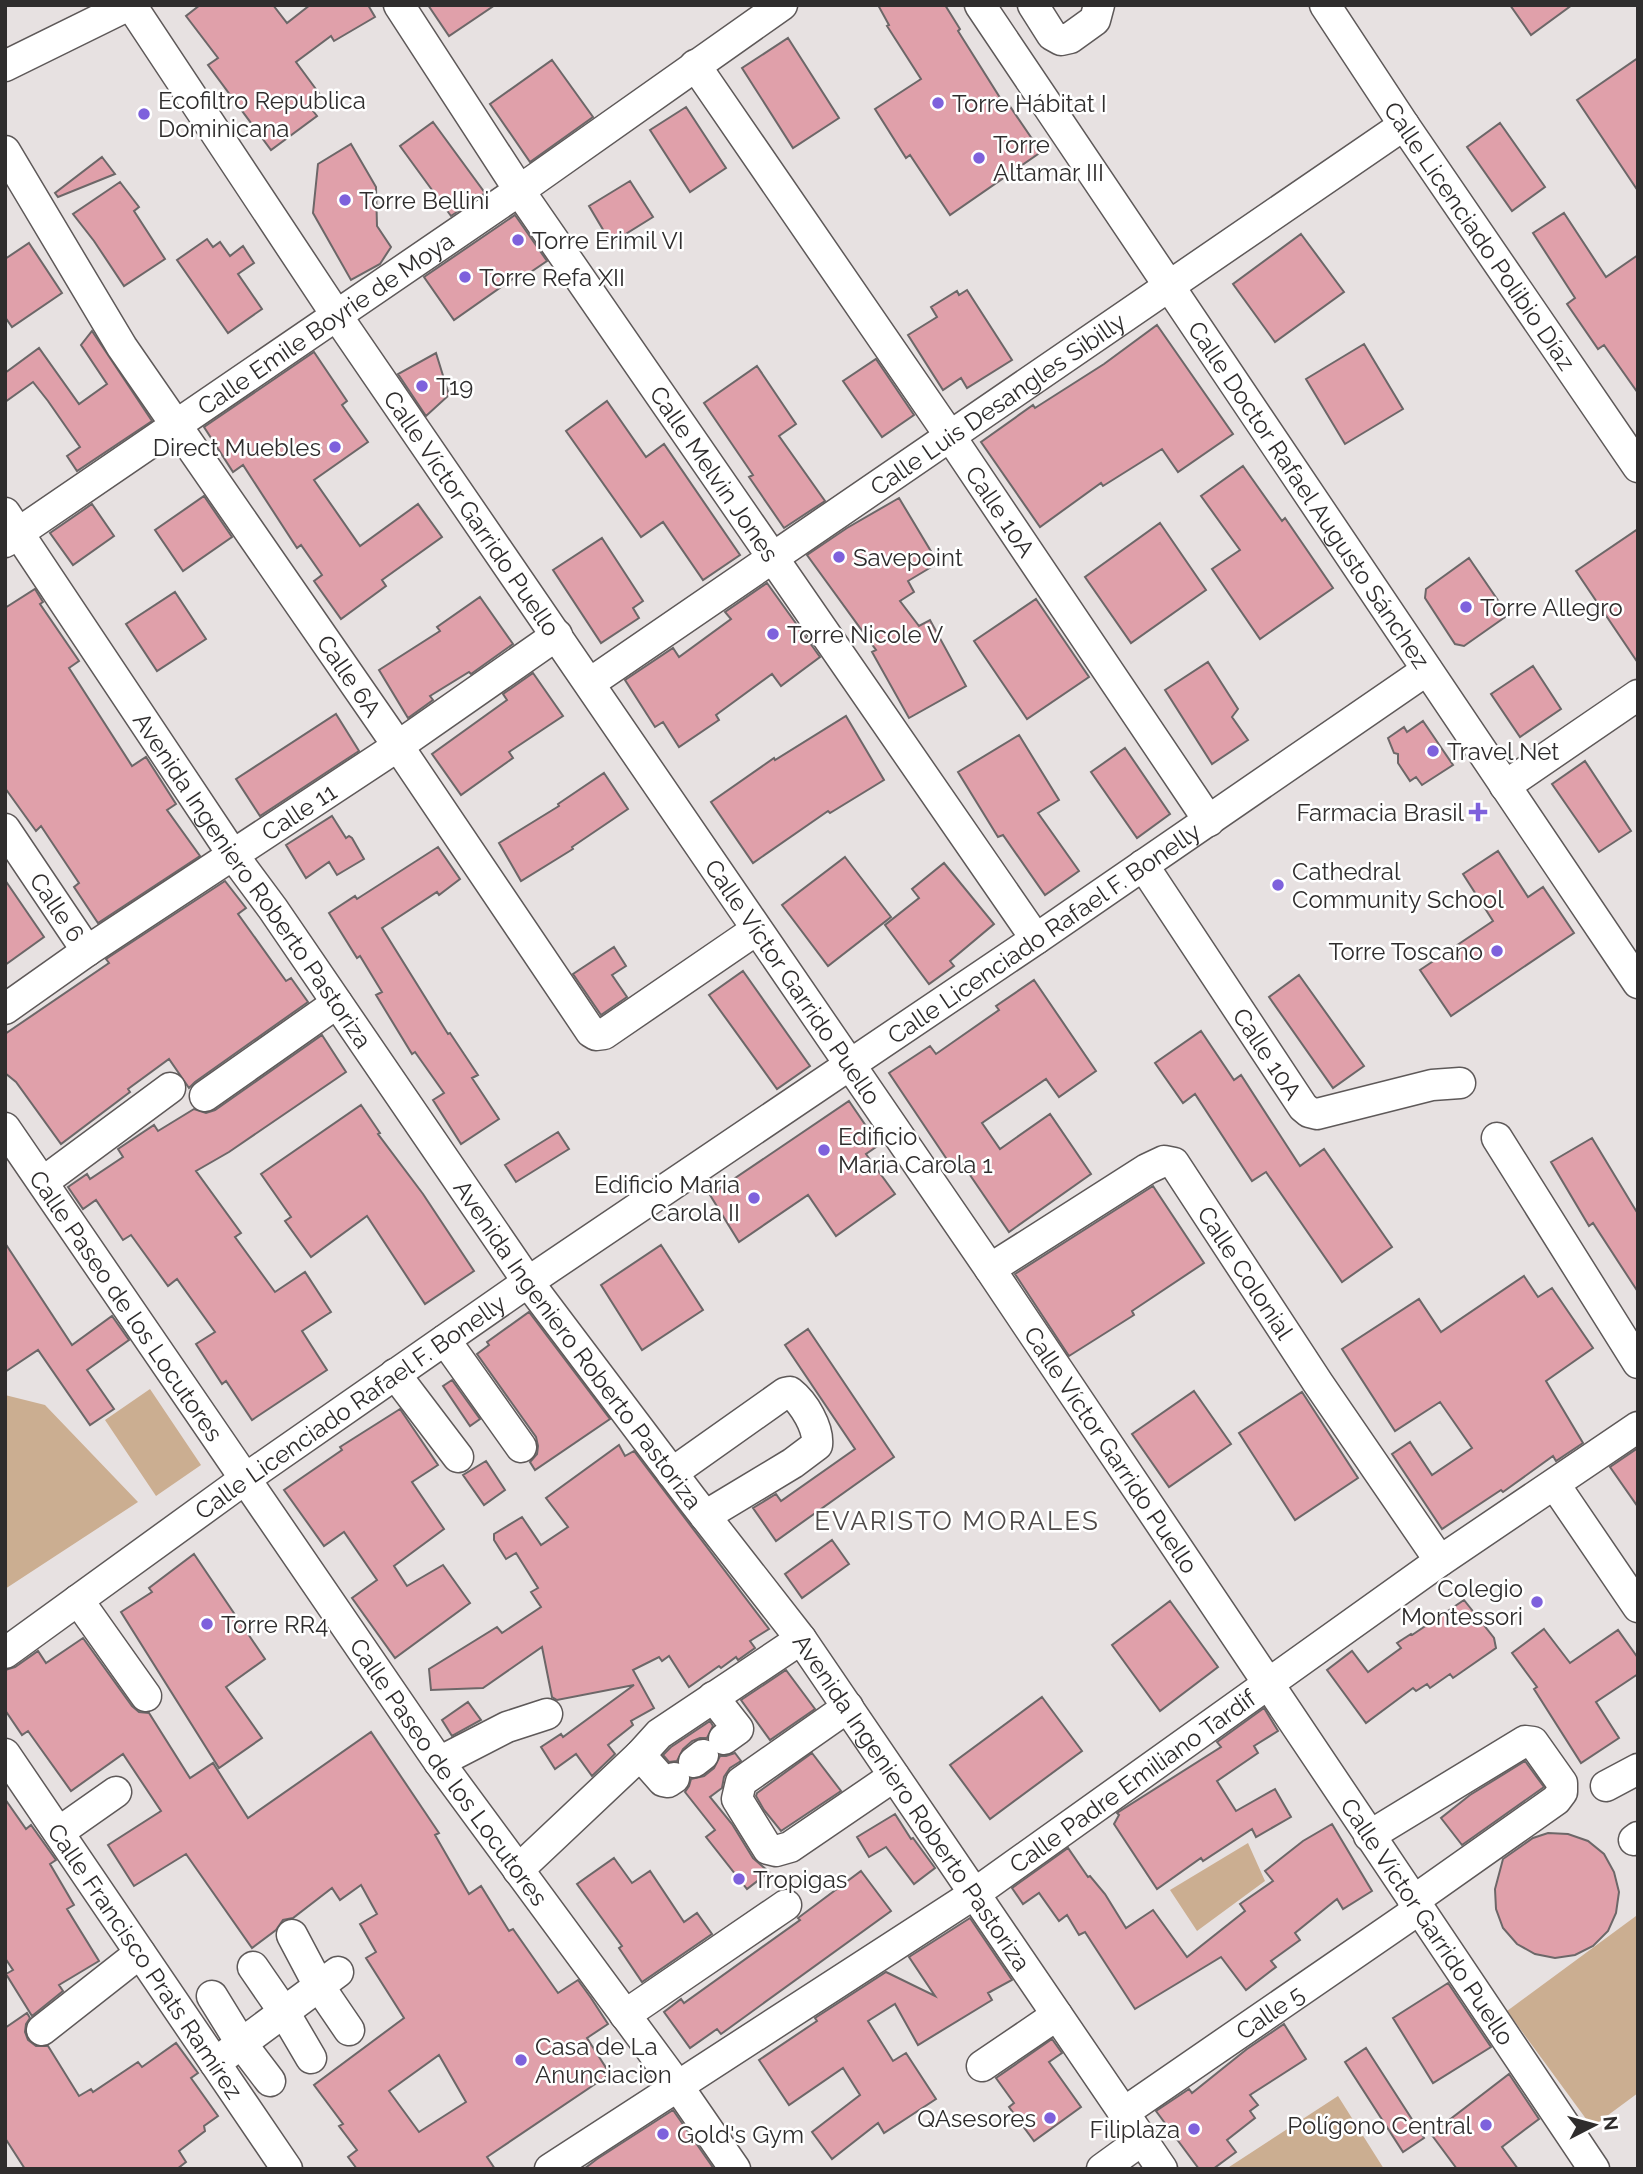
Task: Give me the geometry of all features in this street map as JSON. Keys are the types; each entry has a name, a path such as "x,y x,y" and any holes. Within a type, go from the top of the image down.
{"street":[{"path":"5,66 130,5"},
{"name":"Calle Víctor Garrido Puello","path":"130,5 337,316 990,1269 1594,2169"},
{"name":"Calle Melvin Jones","path":"399,5 520,190 1036,940"},
{"name":"Calle Emile Boyrie de Moya","path":"10,529 175,426 520,190 782,5"},
{"name":"Calle Doctor Rafael Augusto Sánchez","path":"980,5 1638,983"},
{"path":"1033,5 1052,35 1060,40 1070,38 1095,20 1099,5"},
{"name":"Calle Licenciado Polibio Díaz","path":"1325,5 1638,467"},
{"name":"Calle 10A","path":"695,65 950,436 1209,821"},
{"name":"Calle Luis Desangles Sibilly","path":"590,683 1404,125"},
{"name":"Calle 6A","path":"5,151 122,347 593,1034 604,1034 757,930"},
{"name":"Avenida Ingeniero Roberto Pastoriza","path":"10,529 528,1282 801,1639 1162,2169"},
{"name":"Calle 11","path":"5,1009 87,951 398,746 557,635"},
{"name":"Calle Licenciado Rafael F. Bonelly","path":"5,1653 245,1479 528,1282 1036,940 1427,670"},
{"path":"1505,786 1638,695"},
{"name":"Calle 6","path":"5,829 87,951"},
{"name":"Calle 10A","path":"1143,865 1306,1110 1317,1114 1432,1085 1460,1083"},
{"path":"205,1096 337,1003"},
{"path":"43,1182 170,1088"},
{"name":"Calle Paseo de los Locutores","path":"5,1128 439,1762 677,2085 735,2169"},
{"path":"1497,1138 1638,1363"},
{"name":"Calle Colonial","path":"990,1269 1147,1170 1167,1161 1174,1163 1318,1382 1440,1560"},
{"path":"445,1340 521,1447"},
{"path":"395,1374 458,1457"},
{"path":"672,1473 785,1393 790,1392 806,1411 815,1431 817,1446 793,1464 705,1516"},
{"name":"Calle Padre Emiliano Tardif","path":"550,2168 975,1894 1440,1560 1638,1427"},
{"path":"1555,1485 1638,1607"},
{"path":"78,1600 146,1696"},
{"path":"518,1870 659,1734 801,1639"},
{"path":"640,1755 663,1781 668,1782 707,1753 713,1697"},
{"path":"848,1707 740,1782 737,1799 768,1849 776,1852 790,1847 894,1776"},
{"path":"439,1762 507,1727 547,1714"},
{"name":"Calle 5","path":"1123,2113 1415,1906 1556,1800 1562,1792 1562,1783 1533,1742 1525,1741 1369,1836"},
{"path":"707,1753 765,1765"},
{"name":"Calle Francisco Prats Ramírez","path":"5,1754 288,2169"},
{"path":"1605,1786 1638,1769"},
{"path":"58,1832 116,1792"},
{"path":"625,2015 786,1905"},
{"path":"292,1936 329,1979 349,2030"},
{"path":"41,2030 140,1953"},
{"path":"253,1967 311,2058"},
{"path":"215,2063 329,1979"},
{"path":"212,1996 241,2043 270,2081"},
{"path":"982,2066 1057,2015"},
{"path":"1102,2169 1142,2140"}],"shaded area":[{"path":"150,1389 201,1465 156,1496 105,1420"},
{"path":"5,1395 45,1405 138,1502 5,1589"},
{"path":"1248,1843 1265,1881 1197,1931 1170,1890"},
{"path":"1636,1916 1638,2093 1592,2127 1507,2011"},
{"path":"1338,2096 1384,2169 1226,2169"}],"building":[{"path":"200,5 273,5 287,23 310,5 368,5 375,17 334,41 331,36 296,62 321,96 309,106 317,116 271,150 208,65 218,58 186,16"},
{"path":"428,5 495,5 449,36"},
{"path":"878,5 945,5 960,29 958,31 1004,104 1007,102 1041,152 950,215 910,155 906,158 875,109 921,79 887,26 889,25"},
{"path":"1510,5 1572,5 1531,35"},
{"path":"788,38 839,118 793,148 742,68"},
{"path":"1638,58 1638,191 1577,100"},
{"path":"552,60 593,117 530,162 490,104"},
{"path":"686,107 726,168 690,192 650,130"},
{"path":"433,122 485,193 451,216 400,146"},
{"path":"1500,123 1545,187 1512,211 1467,147"},
{"name":"Torre Bellini","path":"351,144 376,187 377,226 391,247 380,264 351,280 313,213 318,164"},
{"path":"102,157 115,174 58,197 55,193"},
{"path":"630,181 653,217 611,243 589,206"},
{"path":"120,182 139,207 134,211 165,259 124,286 73,214"},
{"path":"1564,213 1606,277 1638,255 1638,393 1604,345 1598,349 1567,304 1575,298 1533,233"},
{"path":"515,215 547,261 516,282 514,278 454,320 424,277"},
{"path":"1301,234 1344,292 1275,342 1233,284"},
{"path":"207,239 213,247 220,242 230,256 243,246 254,263 238,274 262,309 228,333 177,260"},
{"path":"29,243 62,293 12,327 5,317 5,259"},
{"path":"967,290 1012,360 967,388 961,378 943,390 908,335 937,317 931,307 957,291 959,295"},
{"path":"1157,325 1233,434 1178,472 1162,449 1103,486 1101,483 1040,527 981,442 1033,405 1035,408 1104,364"},
{"path":"92,331 152,421 77,471 67,456 80,447 48,401 33,382 5,402 5,373 39,348 79,404 107,384 81,345"},
{"path":"1364,344 1403,409 1345,444 1306,379"},
{"path":"314,352 347,401 342,405 368,442 314,480 360,546 418,504 442,537 382,580 386,586 341,619 314,581 322,575 301,545 297,548 243,465 233,472 204,427"},
{"name":"T19","path":"436,353 449,395 426,416 398,374"},
{"path":"876,359 914,415 882,437 843,381"},
{"path":"757,366 796,424 779,436 825,501 784,528 749,477 753,475 704,403"},
{"path":"607,401 646,457 664,444 740,555 703,580 663,522 641,537 566,431"},
{"path":"1243,466 1282,521 1285,518 1333,588 1260,639 1212,569 1240,550 1201,496"},
{"path":"204,496 232,537 183,571 155,530"},
{"path":"899,498 938,563 908,581 914,592 900,601 919,626 930,620 966,686 909,718 872,652 876,650 807,555"},
{"path":"92,504 114,536 73,565 50,533"},
{"path":"1160,523 1206,590 1131,643 1085,577"},
{"path":"1638,529 1638,663 1576,571"},
{"path":"602,538 643,601 633,608 639,618 601,643 553,570"},
{"name":"Torre Allegro","path":"1469,558 1508,615 1464,646 1455,644 1425,598 1426,589"},
{"path":"767,583 820,657 781,686 772,674 716,715 719,720 679,747 663,722 655,727 625,680 673,648 679,657 731,619 725,612"},
{"path":"35,589 43,602 40,604 79,661 69,668 132,766 146,757 176,804 167,810 200,856 98,923 74,887 79,883 41,826 36,831 5,788 5,608"},
{"path":"175,592 206,639 157,671 126,624"},
{"path":"480,597 513,644 471,674 469,672 430,696 433,700 408,718 379,670 440,631 437,627"},
{"path":"1036,599 1089,677 1027,719 974,641"},
{"path":"1208,662 1238,709 1232,717 1248,740 1212,764 1165,690"},
{"path":"1533,666 1561,709 1520,737 1491,694"},
{"path":"533,673 563,716 509,752 513,758 461,795 432,754 507,700 503,694"},
{"path":"336,714 359,751 260,816 236,779"},
{"path":"846,716 884,780 830,813 828,811 753,863 711,802 774,758 775,760"},
{"path":"1423,721 1453,765 1422,785 1416,777 1410,781 1398,763 1398,754 1394,753 1388,738 1404,727 1407,732"},
{"path":"1019,735 1059,800 1038,813 1079,871 1045,895 1003,835 998,837 958,772"},
{"path":"1125,748 1170,814 1137,838 1091,772"},
{"path":"1585,761 1631,831 1599,852 1552,784"},
{"path":"604,773 628,809 572,847 573,849 521,881 499,843 559,806 558,804"},
{"path":"332,816 346,838 352,838 364,859 337,875 329,862 306,878 286,845"},
{"path":"438,847 460,879 439,895 437,892 382,928 448,1034 450,1033 478,1075 472,1078 499,1119 461,1144 433,1100 444,1093 415,1052 412,1054 376,995 382,992 329,913 355,896 357,899"},
{"name":"Torre Toscano","path":"1498,851 1528,897 1543,887 1574,933 1451,1016 1420,970 1493,921 1463,874"},
{"path":"845,857 891,917 828,966 782,905"},
{"path":"944,863 994,924 950,961 954,966 929,984 885,925 919,898 912,889"},
{"path":"5,880 44,937 5,965"},
{"path":"225,881 246,908 238,914 286,981 291,978 308,1002 189,1088 169,1059 61,1144 16,1082 5,1073 5,1034 109,963 106,959"},
{"path":"614,947 626,966 612,975 627,997 601,1015 573,974"},
{"path":"743,971 810,1066 777,1089 709,995"},
{"path":"1299,975 1364,1066 1333,1088 1269,997"},
{"path":"1034,980 1096,1071 1059,1097 1046,1079 982,1123 1000,1149 1050,1114 1091,1174 1009,1232 959,1159 950,1164 889,1073 930,1046 936,1054 999,1010 996,1006"},
{"path":"1201,1031 1234,1080 1241,1075 1300,1166 1324,1149 1392,1247 1342,1282 1266,1172 1252,1181 1195,1094 1183,1103 1155,1063"},
{"path":"322,1035 346,1072 229,1152 196,1171 241,1233 235,1237 275,1292 305,1272 331,1312 302,1331 327,1370 252,1420 226,1381 222,1384 196,1344 215,1332 177,1279 168,1286 131,1235 123,1240 96,1200 83,1209 68,1187 87,1174 90,1179 123,1157 118,1149 154,1125 158,1131 194,1109 206,1113 215,1110"},
{"path":"849,1101 879,1145 866,1154 895,1194 836,1236 808,1195 739,1242 710,1195"},
{"path":"361,1105 380,1133 378,1134 423,1194 474,1271 425,1304 367,1216 311,1257 285,1221 291,1217 261,1174"},
{"path":"558,1132 569,1149 516,1182 505,1165"},
{"path":"1592,1138 1638,1214 1638,1292 1593,1223 1589,1226 1551,1162"},
{"path":"1153,1186 1204,1263 1132,1311 1134,1315 1069,1356 1015,1274"},
{"path":"5,1243 72,1345 112,1316 129,1340 87,1370 114,1409 90,1425 38,1350 5,1372"},
{"path":"661,1245 703,1310 642,1350 601,1285"},
{"path":"1524,1276 1538,1297 1552,1288 1593,1348 1546,1381 1583,1443 1556,1461 1553,1456 1503,1492 1501,1490 1442,1529 1392,1454 1410,1442 1432,1475 1472,1448 1440,1402 1395,1431 1342,1349 1419,1299 1441,1332"},
{"path":"529,1312 610,1419 535,1470 530,1462 537,1454 536,1437 477,1354 489,1345 487,1342"},
{"path":"808,1329 894,1457 776,1541 753,1508 776,1494 781,1501 855,1449 785,1345"},
{"path":"452,1380 480,1419 470,1426 443,1386"},
{"path":"1194,1391 1231,1444 1169,1487 1132,1434"},
{"path":"1302,1392 1358,1478 1295,1520 1239,1433"},
{"path":"400,1409 438,1465 412,1482 444,1529 394,1566 407,1586 443,1565 470,1603 395,1658 352,1598 377,1580 344,1532 324,1546 284,1490 342,1450 340,1447"},
{"path":"619,1445 625,1456 634,1451 769,1629 750,1641 755,1648 738,1660 736,1657 721,1668 719,1666 689,1687 669,1656 662,1661 659,1657 633,1670 654,1708 631,1721 633,1725 608,1745 615,1754 592,1776 576,1754 555,1769 541,1747 561,1734 563,1737 634,1685 557,1700 552,1697 542,1647 483,1688 431,1690 429,1669 497,1627 502,1633 541,1607 531,1592 538,1588 516,1553 506,1559 494,1540 494,1534 522,1517 541,1545 568,1527 546,1498"},
{"path":"1638,1448 1638,1507 1610,1467"},
{"path":"486,1461 505,1490 484,1505 463,1475"},
{"path":"832,1540 849,1564 802,1598 785,1574"},
{"path":"194,1554 265,1659 226,1687 262,1738 219,1768 121,1612 152,1592 149,1588"},
{"path":"1464,1600 1494,1638 1496,1648 1453,1678 1450,1674 1430,1688 1427,1684 1416,1691 1413,1688 1366,1723 1327,1670 1352,1651 1368,1672 1401,1648 1397,1643"},
{"path":"1170,1601 1218,1667 1160,1711 1112,1645"},
{"path":"1544,1629 1570,1663 1618,1630 1638,1658 1638,1674 1596,1702 1619,1738 1581,1763 1534,1689 1537,1687 1512,1653"},
{"path":"83,1638 132,1706 139,1712 149,1713 190,1778 213,1763 248,1818 371,1732 439,1833 435,1835 469,1894 481,1886 509,1931 513,1929 558,1993 578,1980 591,1998 608,2024 587,2038 610,2074 487,2157 495,2169 357,2169 348,2157 357,2150 339,2126 343,2124 314,2085 404,2018 366,1958 376,1952 360,1924 377,1914 361,1885 340,1900 332,1888 293,1918 283,1920 276,1930 252,1948 186,1854 134,1886 108,1845 161,1811 123,1754 71,1791 28,1731 22,1735 5,1710 5,1670 15,1667 38,1651 46,1663","holes":["439,2055 466,2102 419,2132 389,2091"]},
{"path":"786,1670 815,1709 770,1740 741,1700"},
{"path":"1042,1697 1082,1751 990,1819 950,1765"},
{"path":"468,1702 481,1720 452,1736 442,1720"},
{"path":"1264,1708 1278,1731 1254,1746 1258,1753 1217,1781 1236,1811 1275,1789 1291,1817 1256,1837 1252,1829 1203,1861 1201,1858 1157,1889 1114,1824 1119,1815 1117,1813 1221,1747 1217,1742"},
{"path":"710,1721 713,1726 707,1738 692,1741 683,1749 677,1761 669,1762 663,1755 671,1747"},
{"path":"735,1753 741,1761 730,1768 724,1777 722,1788 710,1797 732,1824 753,1858 769,1872 747,1889 706,1837 715,1830 685,1792 691,1779 704,1776 714,1768 720,1756"},
{"path":"812,1753 841,1791 781,1831 764,1810 757,1793"},
{"path":"1525,1761 1544,1787 1462,1845 1441,1818 1470,1795"},
{"path":"5,1799 26,1829 31,1825 56,1860 50,1864 74,1905 67,1909 99,1961 59,1985 63,1991 32,2016 6,1974 13,1970 5,1958"},
{"path":"895,1814 935,1868 914,1884 886,1847 869,1857 857,1837"},
{"path":"1332,1824 1372,1891 1343,1909 1337,1899 1295,1933 1300,1940 1271,1961 1276,1967 1246,1990 1221,1957 1135,2009 1085,1932 1079,1935 1067,1915 1059,1921 1039,1893 1023,1904 1012,1888 1068,1848 1088,1877 1090,1876 1105,1894 1126,1928 1153,1910 1187,1957 1245,1911 1240,1904 1273,1881 1265,1871 1303,1841"},
{"path":"1548,1833 1568,1834 1588,1841 1604,1854 1614,1872 1619,1892 1616,1913 1608,1931 1593,1946 1575,1955 1555,1958 1535,1954 1517,1944 1503,1928 1496,1909 1495,1889 1503,1859 1533,1838"},
{"path":"614,1858 632,1883 650,1871 684,1922 697,1913 712,1934 642,1982 619,1948 622,1946 577,1884"},
{"path":"861,1871 891,1911 721,2034 717,2029 690,2048 664,2012 681,1999 684,2003 800,1920 798,1918"},
{"path":"970,1918 1012,1980 988,1993 992,2000 918,2045 895,2004 868,2021 893,2061 906,2053 936,2099 884,2133 878,2123 832,2159 812,2132 860,2095 843,2068 789,2105 759,2060 817,2021 815,2018 886,1972 935,1996 909,1957"},
{"name":"Polígono Central","path":"1448,1983 1491,2047 1433,2083 1393,2018"},
{"path":"27,2013 30,2018 25,2032 28,2040 36,2046 48,2046 79,2096 91,2089 93,2092 138,2062 142,2067 176,2043 198,2073 191,2078 218,2116 204,2126 205,2131 179,2151 186,2162 177,2169 25,2169 5,2138 5,2028"},
{"path":"1284,2024 1306,2059 1250,2095 1258,2105 1250,2111 1255,2118 1227,2140 1236,2152 1213,2169 1199,2169 1156,2111 1189,2089 1192,2093 1247,2049"},
{"path":"1052,2039 1062,2053 1049,2062 1081,2107 1034,2141 1009,2107 1014,2103 996,2078"},
{"name":"Polígono Central","path":"1366,2048 1424,2138 1403,2152 1345,2062"},
{"name":"Polígono Central","path":"1509,2074 1539,2119 1502,2147 1518,2169 1457,2169 1431,2134"},
{"name":"Gold's Gym","path":"673,2110 714,2169 584,2169 597,2159"}],"place":[{"name":"Torre Hábitat I","path":"938,103"},
{"name":"Ecofiltro Republica Dominicana","path":"144,114"},
{"name":"Torre Altamar III","path":"979,158"},
{"name":"Torre Bellini","path":"345,200"},
{"name":"Torre Erimil VI","path":"518,240"},
{"name":"Torre Refa XII","path":"465,277"},
{"name":"T19","path":"422,386"},
{"name":"Direct Muebles","path":"335,447"},
{"name":"Savepoint","path":"839,557"},
{"name":"Torre Allegro","path":"1466,607"},
{"name":"Torre Nicole V","path":"773,634"},
{"name":"Travel Net","path":"1433,751"},
{"name":"Farmacia Brasil","path":"1478,812"},
{"name":"Cathedral Community School","path":"1278,885"},
{"name":"Torre Toscano","path":"1497,951"},
{"name":"Edificio Maria Carola 1","path":"824,1150"},
{"name":"Edificio Maria Carola II","path":"754,1198"},
{"name":"Colegio Montessori","path":"1537,1602"},
{"name":"Torre RR4","path":"207,1624"},
{"name":"Tropigas","path":"739,1879"},
{"name":"Casa de La Anunciacion","path":"521,2060"},
{"name":"QAsesores","path":"1050,2118"},
{"name":"Polígono Central","path":"1486,2125"},
{"name":"Filiplaza","path":"1194,2129"},
{"name":"Gold's Gym","path":"663,2134"}],"district":[{"name":"EVARISTO MORALES","path":"957,1521"}]}
